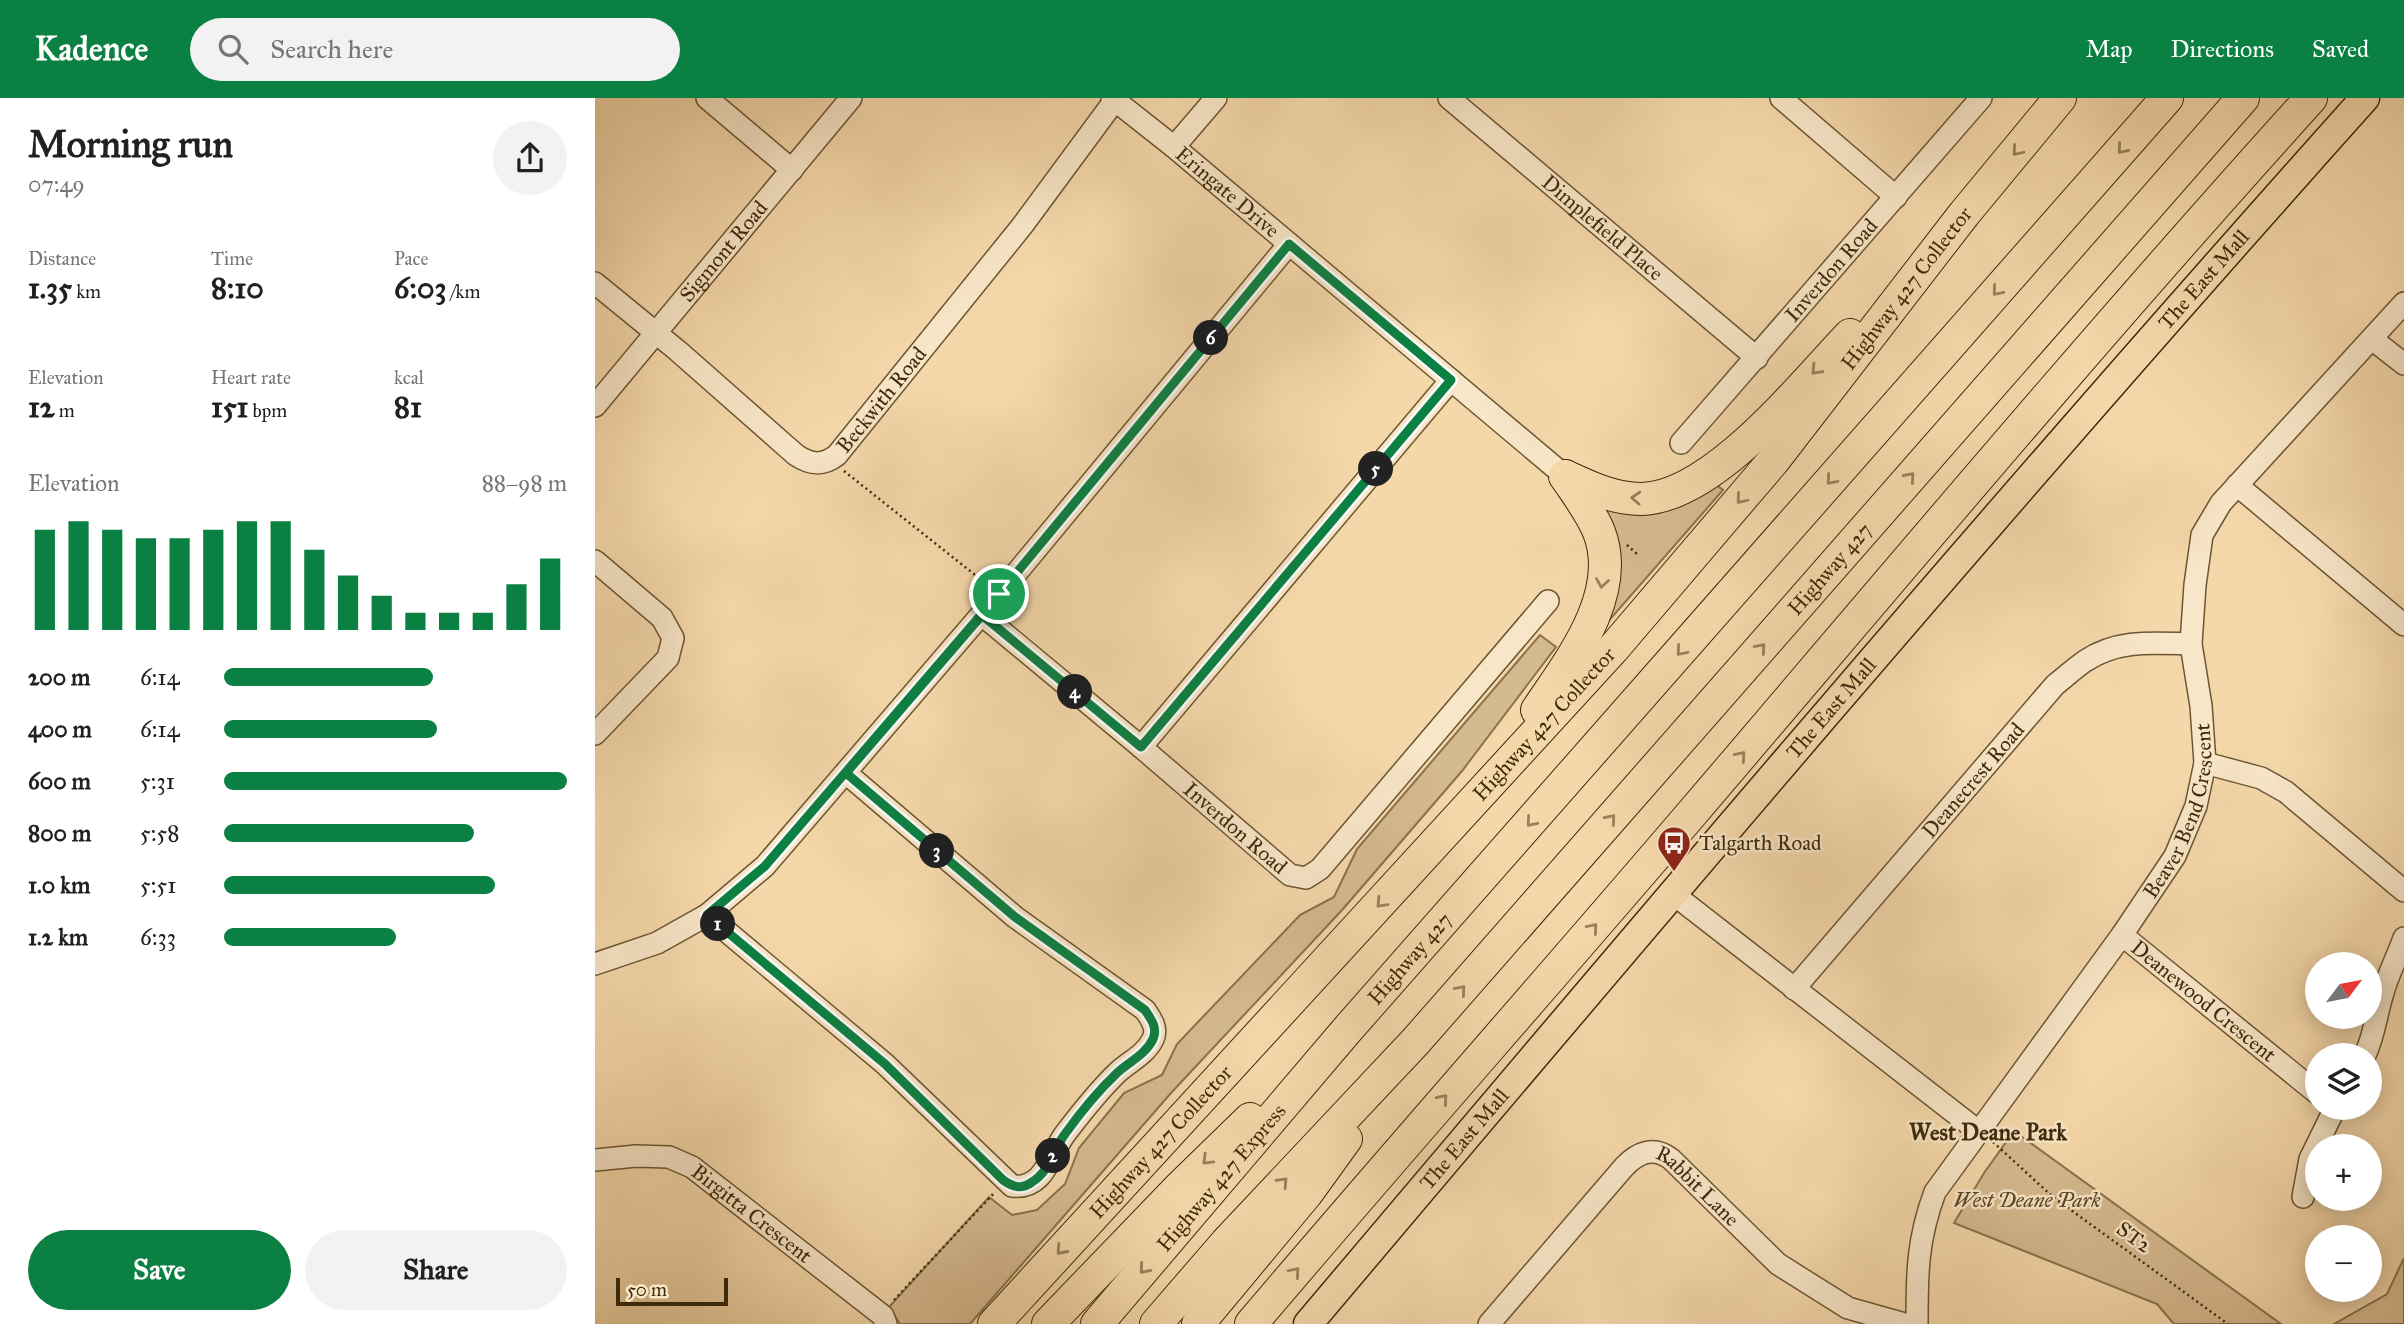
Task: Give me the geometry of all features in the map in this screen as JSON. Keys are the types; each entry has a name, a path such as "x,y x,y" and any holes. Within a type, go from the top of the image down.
{"highway":[{"name":"Highway 427 Collector","path":"994,1324 1613,649 1703,545 1831,388 1964,214 2060,98"},
{"name":"Highway 427","path":"1346,1030 2167,98"},
{"name":"Highway 427","path":"1416,1041 2243,98"},
{"path":"1251,1324 2184,239 2311,98"},
{"path":"1565,476 1608,495 1640,499 1677,491 1704,475 1746,444 1964,214"},
{"path":"1428,853 1556,682 1580,643 1600,597 1604,551 1599,532 1565,476"},
{"path":"1048,1324 1224,1142 1346,1030"},
{"name":"Highway 427 Express","path":"1097,1324 1346,1030"},
{"path":"1156,1324 1226,1243 1416,1041"},
{"path":"1198,1324 1307,1194 1416,1041"}],"main road":[{"name":"The East Mall","path":"1308,1324 1672,893 2125,367 2365,98"}],"street":[{"path":"707,98 792,170"},
{"name":"Sigmont Road","path":"595,405 851,98"},
{"path":"1174,147 1216,98"},
{"name":"Dimplefield Place","path":"1449,98 1757,358"},
{"path":"1781,98 1896,197"},
{"name":"Inverdon Road","path":"1681,443 1981,98"},
{"name":"Eringate Drive","path":"1113,99 1174,147 1565,476"},
{"name":"Beckwith Road","path":"595,283 796,455 815,464 831,460 1022,226 1113,99"},
{"path":"595,964 657,943 707,915 765,866 982,615 1289,244"},
{"name":"Beaver Bend Crescent","path":"1917,1324 1917,1263 1926,1216 1935,1192 1986,1137 2175,856 2196,806 2205,763 2201,706 2191,644 2202,535 2221,503 2404,303"},
{"path":"2372,339 2404,365"},
{"path":"1141,747 1451,380"},
{"path":"2237,485 2404,625"},
{"path":"595,561 662,618 673,638 668,658 595,734"},
{"name":"Inverdon Road","path":"982,615 1290,875 1306,878 1320,869 1548,601"},
{"name":"Deanecrest Road","path":"1794,989 2055,685 2085,660 2114,647 2138,642 2191,644"},
{"path":"2205,763 2261,778 2286,792 2404,891"},
{"path":"707,915 885,1064 1012,1186 1030,1184 1040,1177 1049,1166 1055,1149 1065,1134 1118,1073 1153,1040 1155,1030 1152,1020 1145,1010 1015,917 846,773"},
{"path":"1672,893 1986,1137"},
{"name":"Deanewood Crescent","path":"2122,935 2305,1083"},
{"path":"2371,1043 2381,997 2404,938"},
{"path":"2303,1197 2310,1160 2329,1120"},
{"name":"Rabbit Lane","path":"1496,1322 1632,1158 1652,1151 1671,1159 1778,1264 1848,1308 1905,1324"},
{"name":"Birgitta Crescent","path":"595,1160 636,1156 669,1157 692,1167 883,1317 888,1315"}],"path":[{"path":"831,460 999,594"},
{"name":"ST2","path":"1986,1137 2053,1197 2228,1324"},
{"path":"888,1315 997,1190"}],"green space":[{"path":"1714,483 1723,490 1592,640 1597,512 1606,501"},
{"path":"1540,635 1556,647 1462,771 1343,909 1171,1093 970,1324 900,1324 889,1307 989,1197 1012,1215 1037,1210 1065,1184 1079,1148 1124,1093 1162,1075 1177,1044 1300,915 1334,897 1357,849"},
{"name":"West Deane Park","path":"2014,1131 2281,1324 2174,1324 2157,1304 1954,1223 1984,1173"},
{"path":"2404,1258 2404,1324 2334,1324 2373,1302 2382,1302 2382,1297 2387,1294"}],"place":[{"name":"Talgarth Road","path":"1674,873"}],"district":[{"name":"West Deane Park","path":"1988,1132"}],"route":[{"path":"1289,244 1451,380 1141,747 982,615 846,773 1015,917 1145,1010 1152,1020 1155,1030 1153,1040 1147,1048 1118,1073 1065,1134 1055,1149 1049,1166 1040,1177 1020,1187 1012,1186 1003,1180 885,1064 707,915 765,866 999,594 1289,244"}]}
